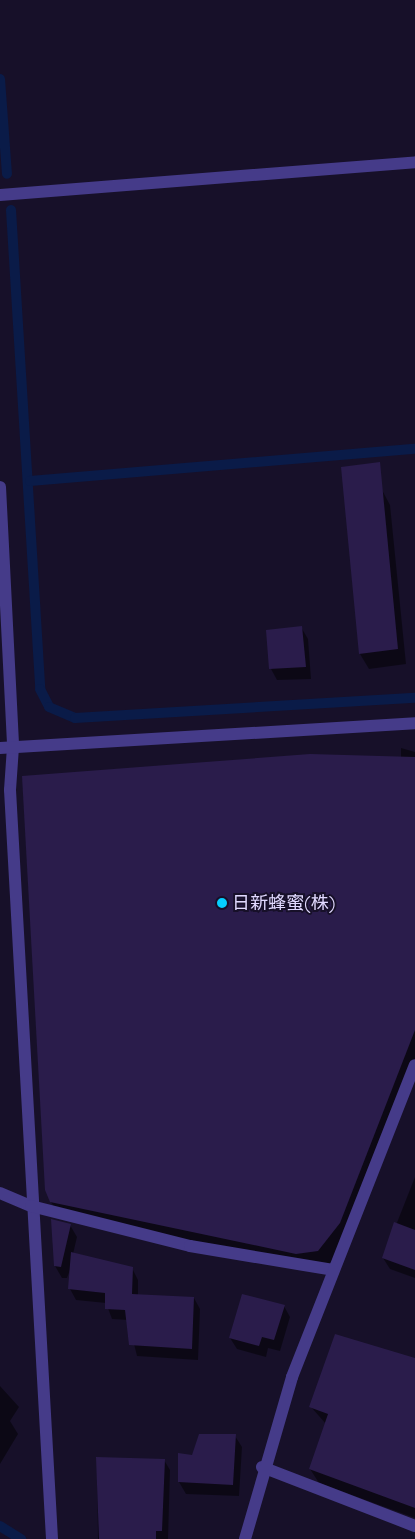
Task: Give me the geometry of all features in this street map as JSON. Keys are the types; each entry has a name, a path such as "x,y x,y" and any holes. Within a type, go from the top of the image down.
{"street":[{"path":"0,195 415,162"},
{"path":"0,487 13,747 10,790 31,1206 52,1539"},
{"path":"0,748 415,723"},
{"path":"245,1539 262,1467 333,1270 415,1065"},
{"path":"0,1193 31,1206 190,1246 333,1270"},
{"path":"262,1467 415,1526"}],"building":[{"path":"380,462 398,649 359,654 341,467"},
{"path":"302,626 306,667 269,669 266,630"},
{"name":"日新蜂蜜(株)","path":"310,754 415,757 415,1030 340,1223 318,1251 296,1254 50,1202 45,1190 22,776"},
{"path":"51,1219 71,1224 61,1267 54,1266"},
{"path":"394,1222 415,1230 415,1270 382,1258"},
{"path":"71,1252 133,1267 132,1294 194,1297 192,1349 129,1345 125,1310 105,1309 105,1293 68,1289"},
{"path":"242,1294 285,1305 274,1340 262,1337 259,1346 229,1338"},
{"path":"335,1334 415,1358 415,1508 309,1469 328,1414 309,1407"},
{"path":"199,1434 236,1434 233,1485 178,1482 178,1453 192,1455"},
{"path":"96,1457 165,1459 162,1531 156,1531 156,1539 99,1539"}],"waterway":[{"path":"0,79 7,174"},
{"path":"11,210 40,689 49,707 75,718 415,698"},
{"path":"30,481 415,449"},
{"path":"0,1526 21,1539"}],"place":[{"name":"日新蜂蜜(株)","path":"222,903"}]}
